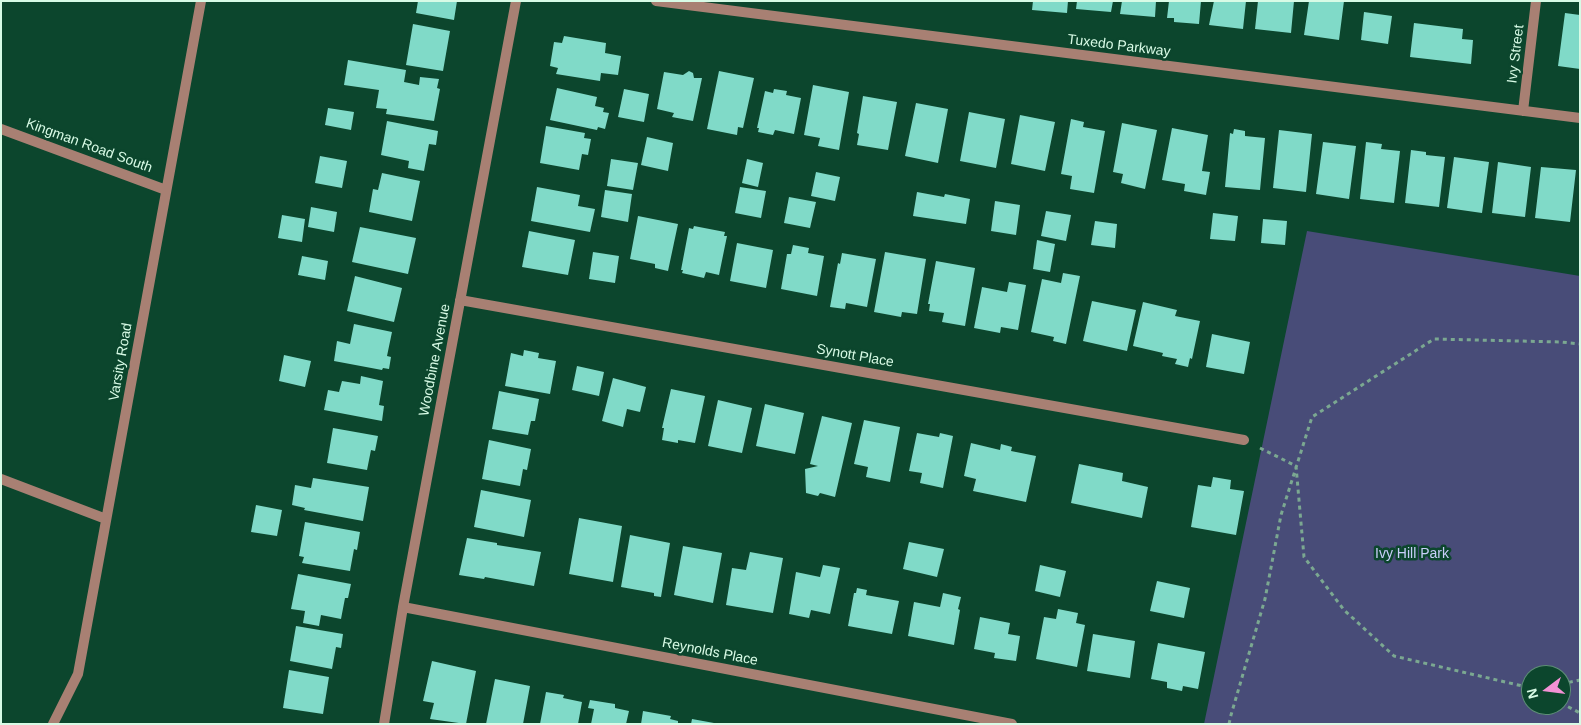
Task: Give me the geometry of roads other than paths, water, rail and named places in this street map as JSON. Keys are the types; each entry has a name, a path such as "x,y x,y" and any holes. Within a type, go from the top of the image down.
{"street":[{"name":"Varsity Road","path":"53,724 78,674 201,1"},
{"name":"Woodbine Avenue","path":"384,724 403,607 516,1"},
{"name":"Tuxedo Parkway","path":"656,1 1580,118"},
{"name":"Ivy Street","path":"1523,111 1536,1"},
{"name":"Kingman Road South","path":"1,129 166,190"},
{"name":"Synott Place","path":"460,300 1244,440"},
{"path":"1,478 106,519"},
{"name":"Reynolds Place","path":"403,607 1012,724"}],"park label":[{"name":"Ivy Hill Park","path":"1412,554"}]}
